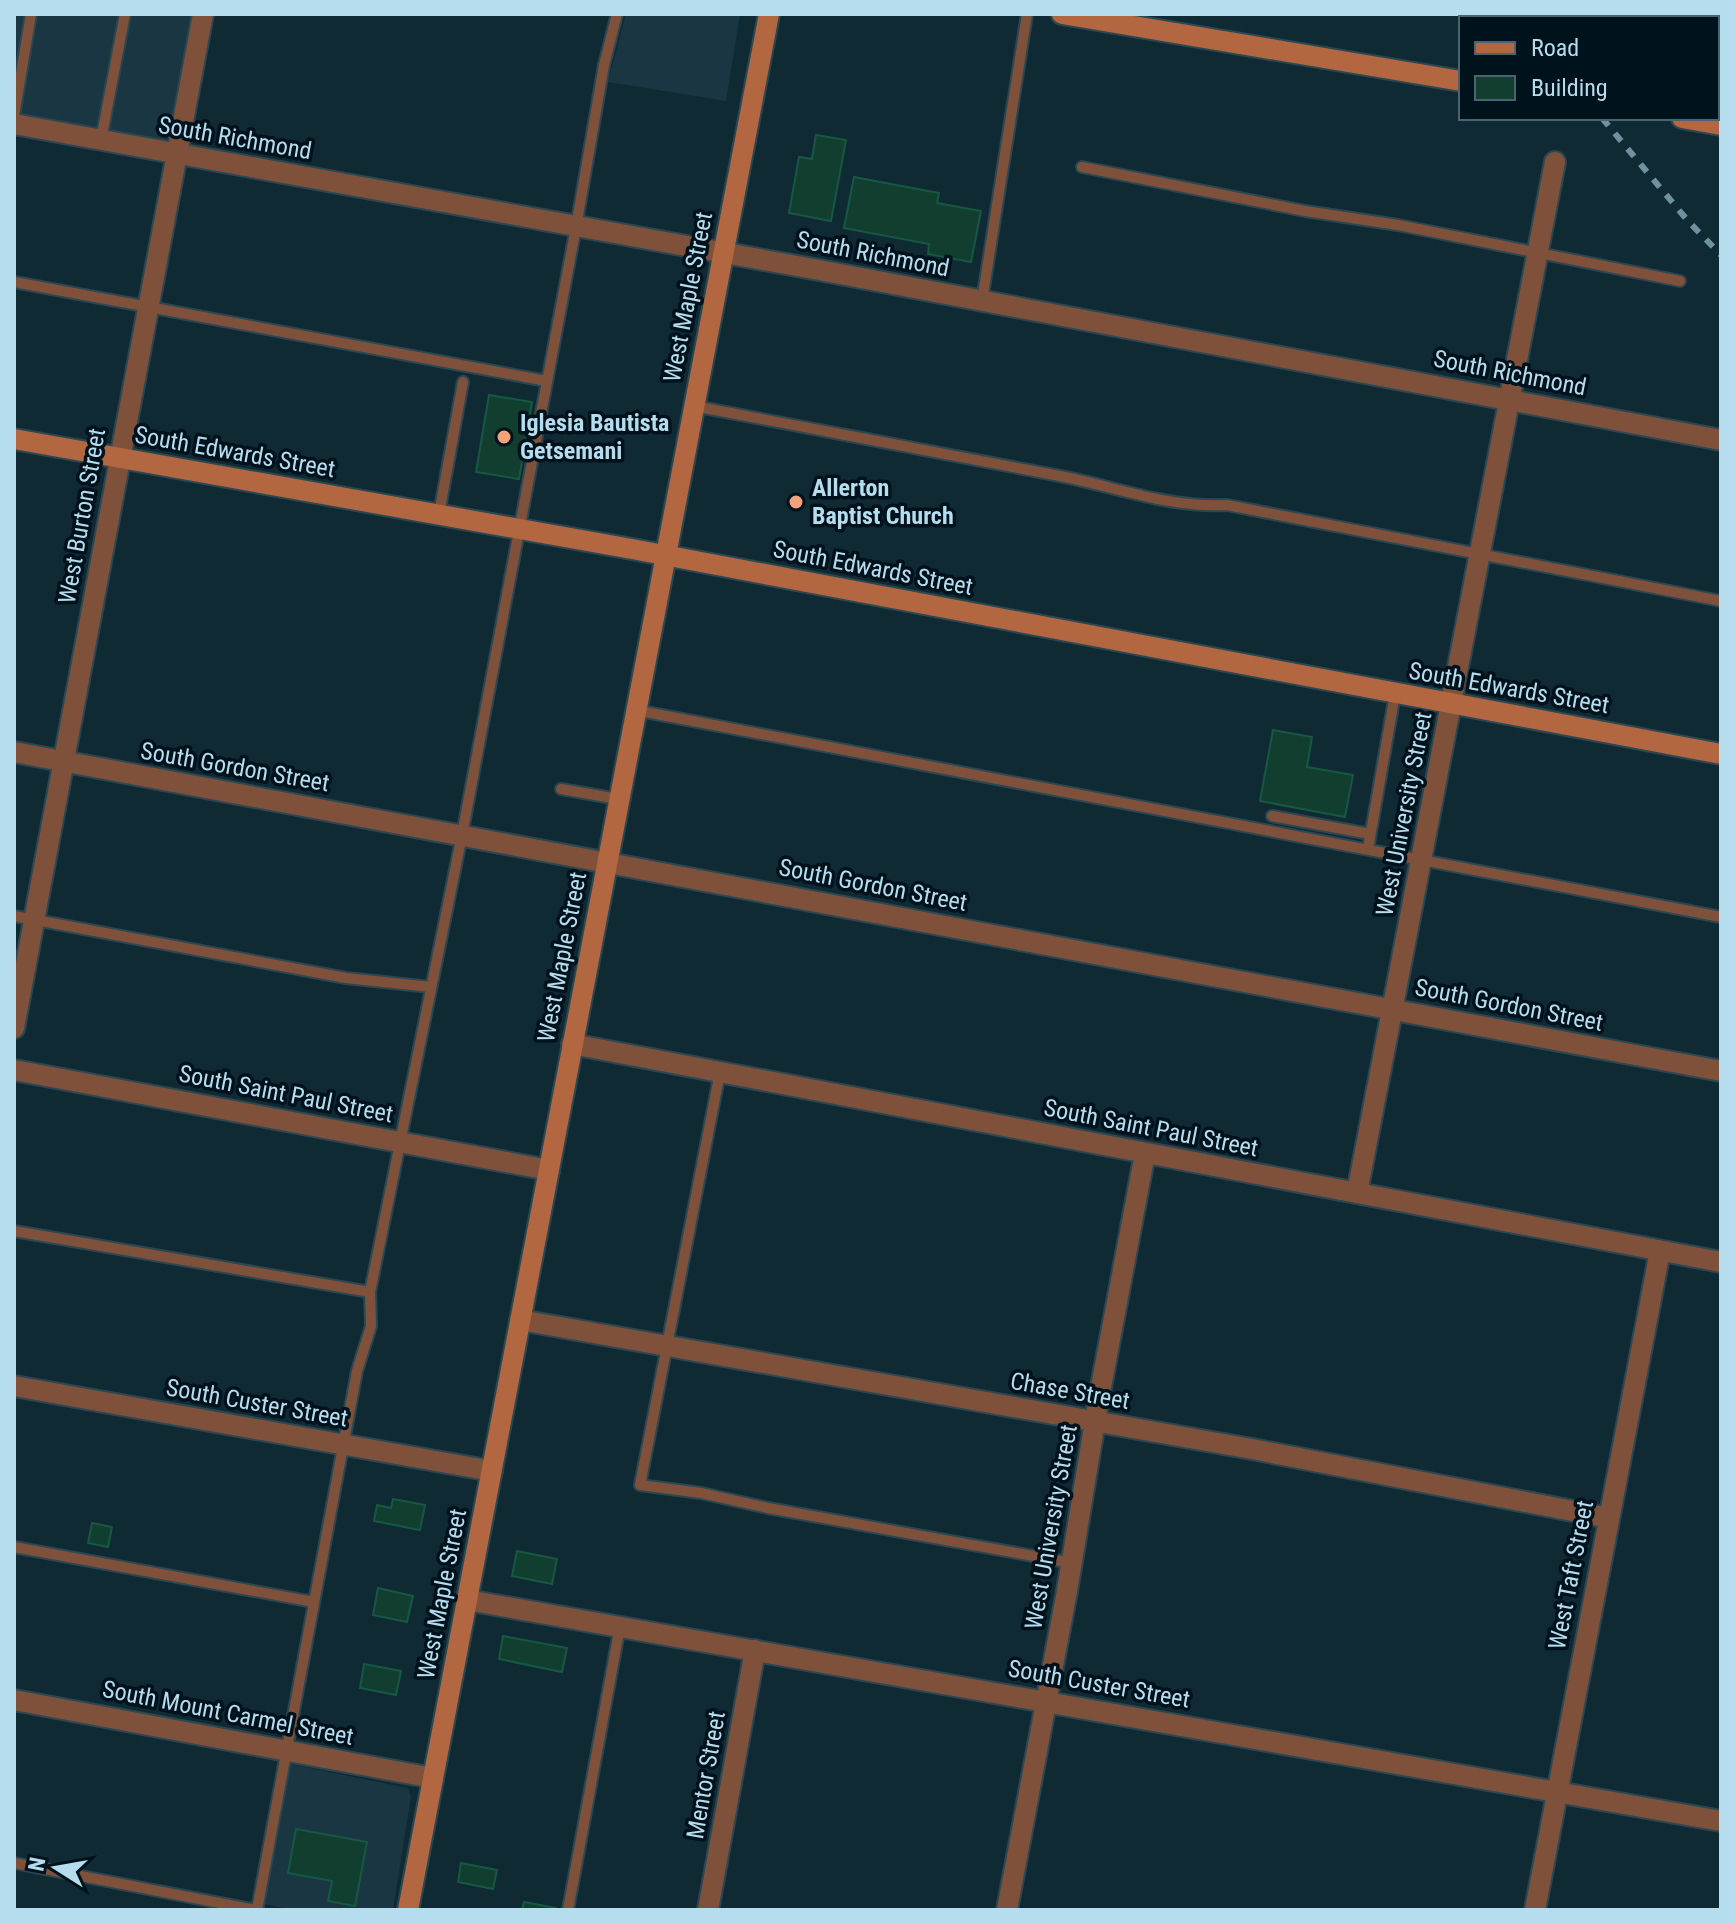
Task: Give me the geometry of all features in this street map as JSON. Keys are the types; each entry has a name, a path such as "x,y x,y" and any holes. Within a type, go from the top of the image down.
{"street":[{"name":"West Burton Street","path":"14,1028 24,918 64,762 203,14"},
{"name":"West Maple Street","path":"408,1910 769,14"},
{"path":"1062,14 1109,19 1459,81"},
{"path":"1693,120 1721,125"},
{"name":"South Richmond","path":"14,124 1721,440"},
{"name":"West University Street","path":"1357,1193 1555,162"},
{"name":"South Edwards Street","path":"14,439 519,528 1721,754"},
{"name":"South Gordon Street","path":"14,752 1721,1071"},
{"name":"South Saint Paul Street","path":"572,1044 1721,1262"},
{"name":"South Saint Paul Street","path":"14,1070 549,1170"},
{"name":"West University Street","path":"1007,1910 1145,1153"},
{"name":"West Taft Street","path":"1535,1910 1660,1251"},
{"name":"Chase Street","path":"520,1320 1096,1422 1609,1518"},
{"name":"South Custer Street","path":"14,1386 492,1471"},
{"name":"South Custer Street","path":"467,1600 1721,1821"},
{"name":"Mentor Street","path":"708,1910 755,1650"},
{"name":"South Mount Carmel Street","path":"14,1700 433,1778"}],"lane":[{"path":"14,116 31,14"},
{"path":"101,140 125,14"},
{"path":"14,1863 256,1910 357,1371 371,1326 370,1292 462,835 604,65 617,14"},
{"path":"982,301 1027,14"},
{"path":"1082,167 1680,281"},
{"path":"14,282 547,381"},
{"path":"439,514 463,382"},
{"path":"694,406 1064,477 1126,494 1195,506 1227,505 1721,601"},
{"path":"1368,849 1395,694"},
{"path":"635,710 1721,917"},
{"path":"561,789 618,799"},
{"path":"1272,816 1370,834"},
{"path":"24,918 346,978 431,987"},
{"path":"720,1072 640,1485 701,1493 904,1534 1072,1563"},
{"path":"14,1231 370,1292"},
{"path":"14,1547 314,1602"},
{"path":"568,1910 620,1626"}],"shaded area":[{"path":"14,14 192,14 169,134 164,141 154,142 14,115"},
{"path":"626,14 740,14 726,101 608,82"},
{"path":"280,1762 408,1788 411,1796 393,1910 295,1910 253,1902"}],"building":[{"path":"816,135 846,140 831,221 789,213 799,157 812,159"},
{"path":"854,177 939,193 937,203 981,211 971,262 928,254 929,244 844,228"},
{"name":"Iglesia Bautista Getsemani","path":"489,395 532,402 519,479 476,472"},
{"path":"1273,730 1312,737 1307,767 1353,775 1345,817 1260,801"},
{"path":"393,1499 425,1505 420,1530 374,1521 377,1505 391,1508"},
{"path":"92,1523 112,1527 108,1547 88,1543"},
{"path":"517,1551 557,1559 552,1584 512,1576"},
{"path":"378,1588 413,1596 407,1622 373,1615"},
{"path":"503,1636 567,1648 562,1672 499,1659"},
{"path":"364,1664 401,1671 396,1695 360,1688"},
{"path":"296,1829 367,1842 355,1906 328,1901 332,1881 288,1873"},
{"path":"461,1863 497,1870 493,1889 458,1882"},
{"path":"524,1902 556,1908 556,1910 522,1910"}],"railway":[{"path":"1604,120 1688,221 1721,255"}],"place":[{"name":"Iglesia Bautista Getsemani","path":"504,437"},
{"name":"Allerton Baptist Church","path":"796,502"}]}
